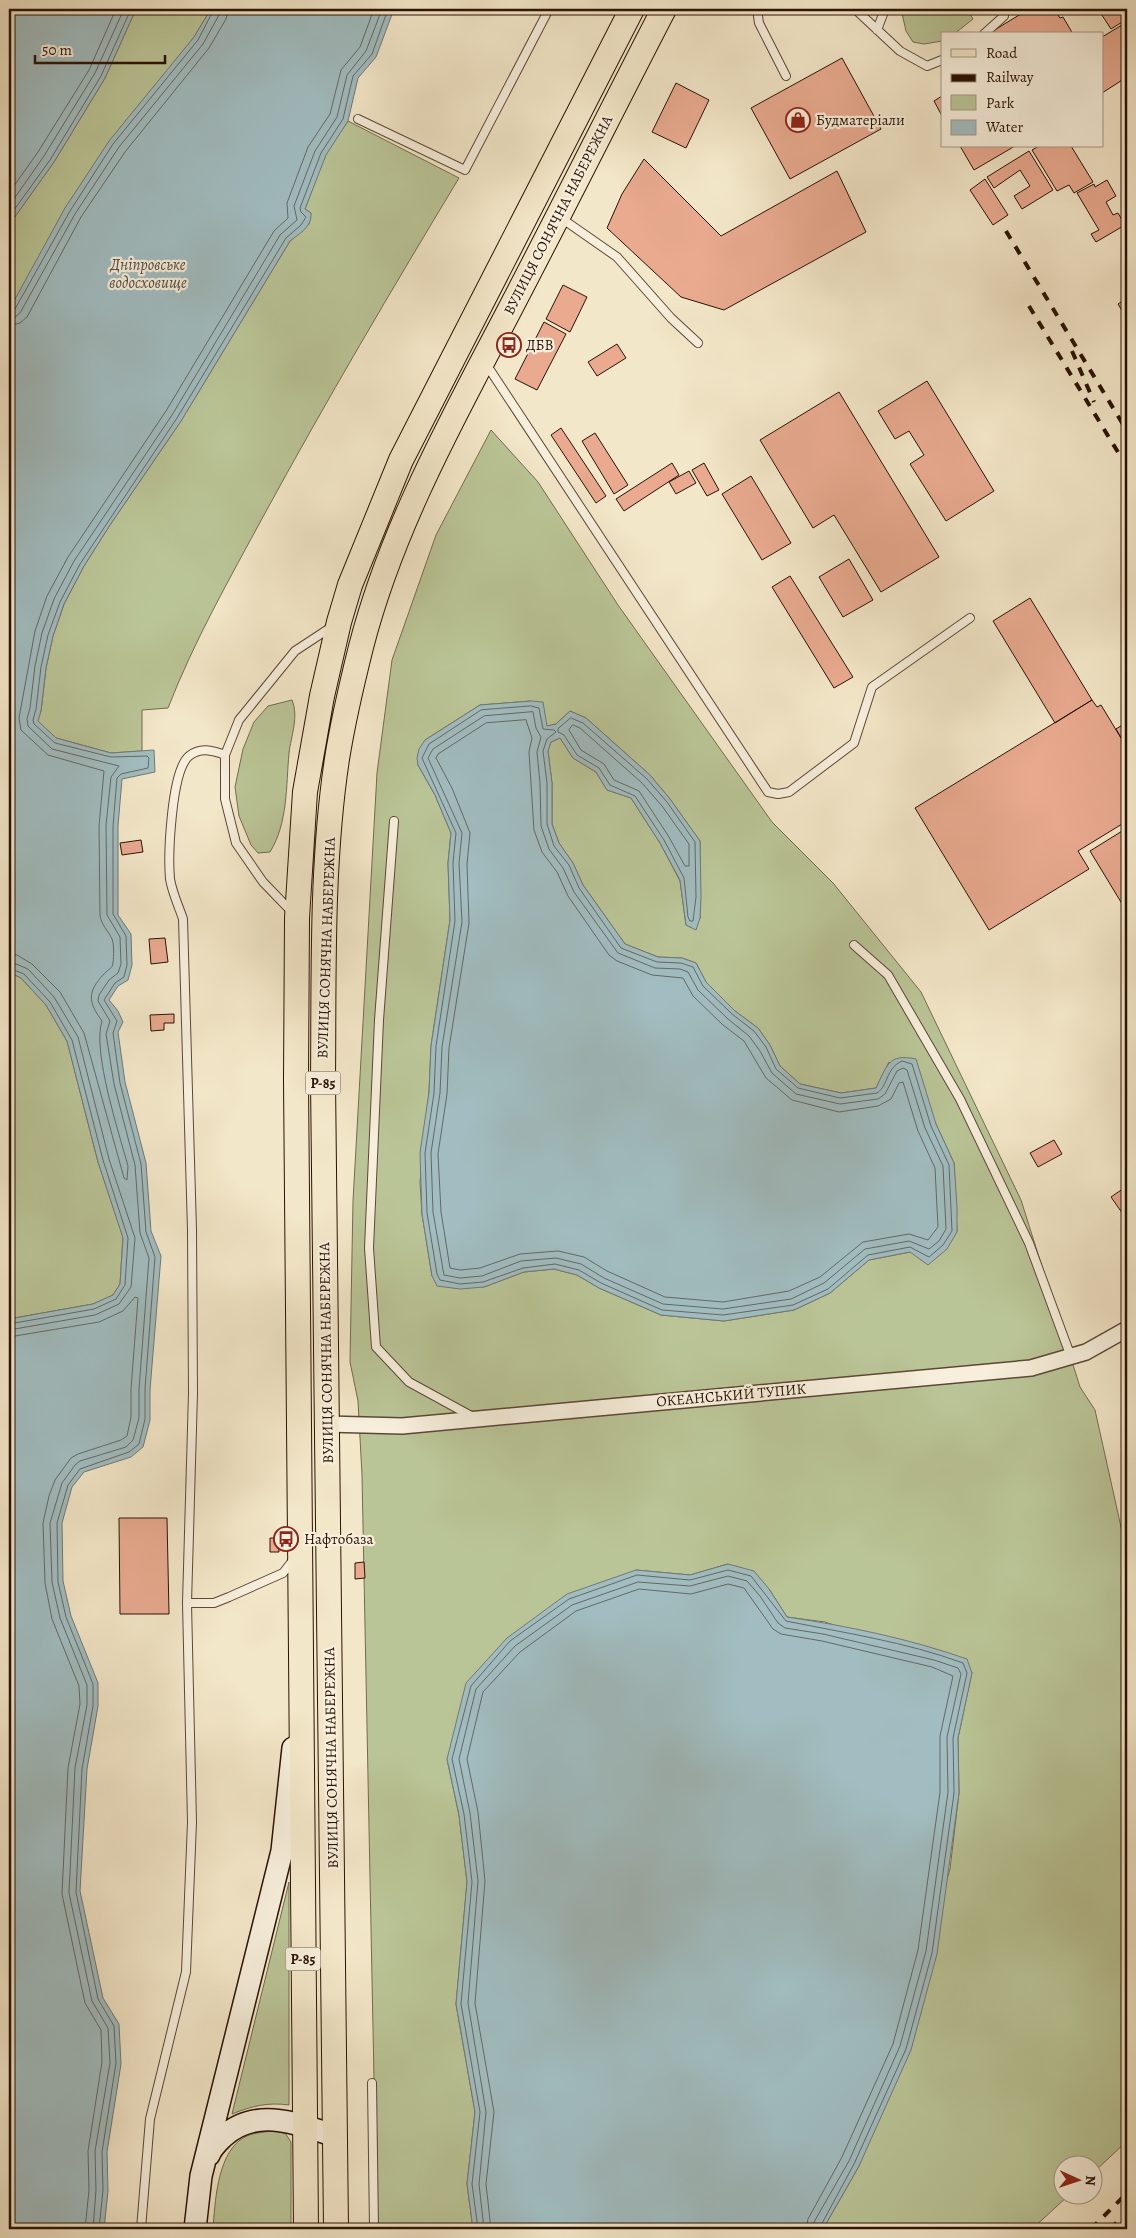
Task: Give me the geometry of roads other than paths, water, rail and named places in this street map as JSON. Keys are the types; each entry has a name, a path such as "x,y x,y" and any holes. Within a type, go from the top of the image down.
{"main road":[{"name":"ВУЛИЦЯ СОНЯЧНА НАБЕРЕЖНА","path":"306,2229 296,1090 297,918 305,792 322,696 339,622 364,548 401,460 632,9"},
{"name":"ВУЛИЦЯ СОНЯЧНА НАБЕРЕЖНА","path":"336,2229 323,1081 324,964 329,835 338,757 361,646 389,558 426,472 664,9"},
{"path":"195,2229 201,2176 282,1851 300,1688"},
{"path":"201,2176 212,2147 229,2132 245,2124 262,2119 278,2120 305,2126 335,2136"}],"street":[{"name":"ОКЕАНСЬКИЙ ТУПИК","path":"327,1424 402,1426 1031,1368 1086,1352 1127,1329"}],"lane":[{"path":"358,120 465,170 549,9"},
{"path":"757,9 759,23 786,76"},
{"path":"855,9 900,51 927,66 941,60"},
{"path":"877,30 885,9"},
{"path":"986,32 1004,16 1004,9"},
{"path":"558,215 617,258 671,318 698,343"},
{"path":"480,365 490,370 768,792 778,794 789,792 854,743 872,688 970,618"},
{"path":"297,918 263,882 236,843 225,800 225,755 239,720 296,650 339,622"},
{"path":"142,2229 150,2119 186,1972 192,1822 187,1603 194,1393 192,1230 183,919 170,881 170,853 173,808 178,777 188,757 200,750 213,750 225,755"},
{"path":"394,822 379,1020 369,1248 376,1346 409,1382 477,1419"},
{"path":"854,945 888,974 960,1099 1029,1243 1071,1357"},
{"path":"187,1603 214,1603 229,1598 283,1573 299,1552"},
{"path":"372,2083 374,2229"}],"water":[{"path":"9,9 136,9 105,78 54,162 9,225"},
{"name":"Дніпровське водосховище","path":"211,9 394,9 376,57 358,78 348,121 326,155 305,209 311,213 310,222 305,229 290,241 181,421 84,566 64,604 53,636 46,668 38,721 56,738 111,753 154,750 155,772 122,779 118,826 118,915 131,934 132,965 128,980 118,986 109,1000 118,1011 123,1022 118,1032 125,1082 146,1163 151,1231 161,1256 150,1390 150,1420 143,1447 131,1457 84,1472 72,1487 62,1523 63,1581 71,1616 98,1683 98,1706 87,1769 80,1891 103,1998 119,2024 121,2064 107,2152 108,2191 104,2229 9,2229 9,1319 93,1304 113,1295 120,1284 123,1238 98,1162 67,1041 46,1005 21,978 9,972 9,310 65,208 109,141 194,37"},
{"path":"531,701 543,702 547,726 556,724 570,711 586,718 650,775 700,841 701,897 700,918 696,930 686,925 680,880 660,843 631,798 607,790 596,772 573,758 560,738 551,742 548,751 552,783 552,824 559,843 573,863 583,885 625,944 658,957 682,958 696,963 706,982 735,1011 758,1028 770,1045 780,1066 800,1084 841,1093 876,1088 886,1068 894,1060 899,1058 916,1059 936,1124 954,1163 957,1206 957,1232 947,1249 928,1265 910,1252 869,1260 830,1293 794,1310 724,1321 661,1315 599,1288 577,1275 554,1269 524,1272 484,1287 460,1289 437,1286 432,1276 422,1214 420,1153 429,1092 431,1046 450,920 448,863 451,833 435,795 418,765 417,758 419,749 425,740 480,705"},
{"path":"728,1564 754,1571 769,1589 787,1617 878,1634 923,1645 967,1659 972,1673 958,1738 959,1793 937,1954 911,2050 859,2166 823,2229 473,2229 467,2184 475,2112 456,2004 467,1882 459,1815 447,1759 466,1683 507,1638 567,1594 636,1570 690,1575"}],"railway":[{"path":"1006,231 1127,431"},
{"path":"1029,306 1127,467"},
{"path":"1072,351 1094,402"},
{"path":"1091,2229 1127,2193"},
{"path":"1110,2229 1127,2212"}],"place":[{"name":"Будматеріали","path":"798,120"},
{"name":"ДБВ","path":"509,345"},
{"name":"Нафтобаза","path":"286,1539"}]}
